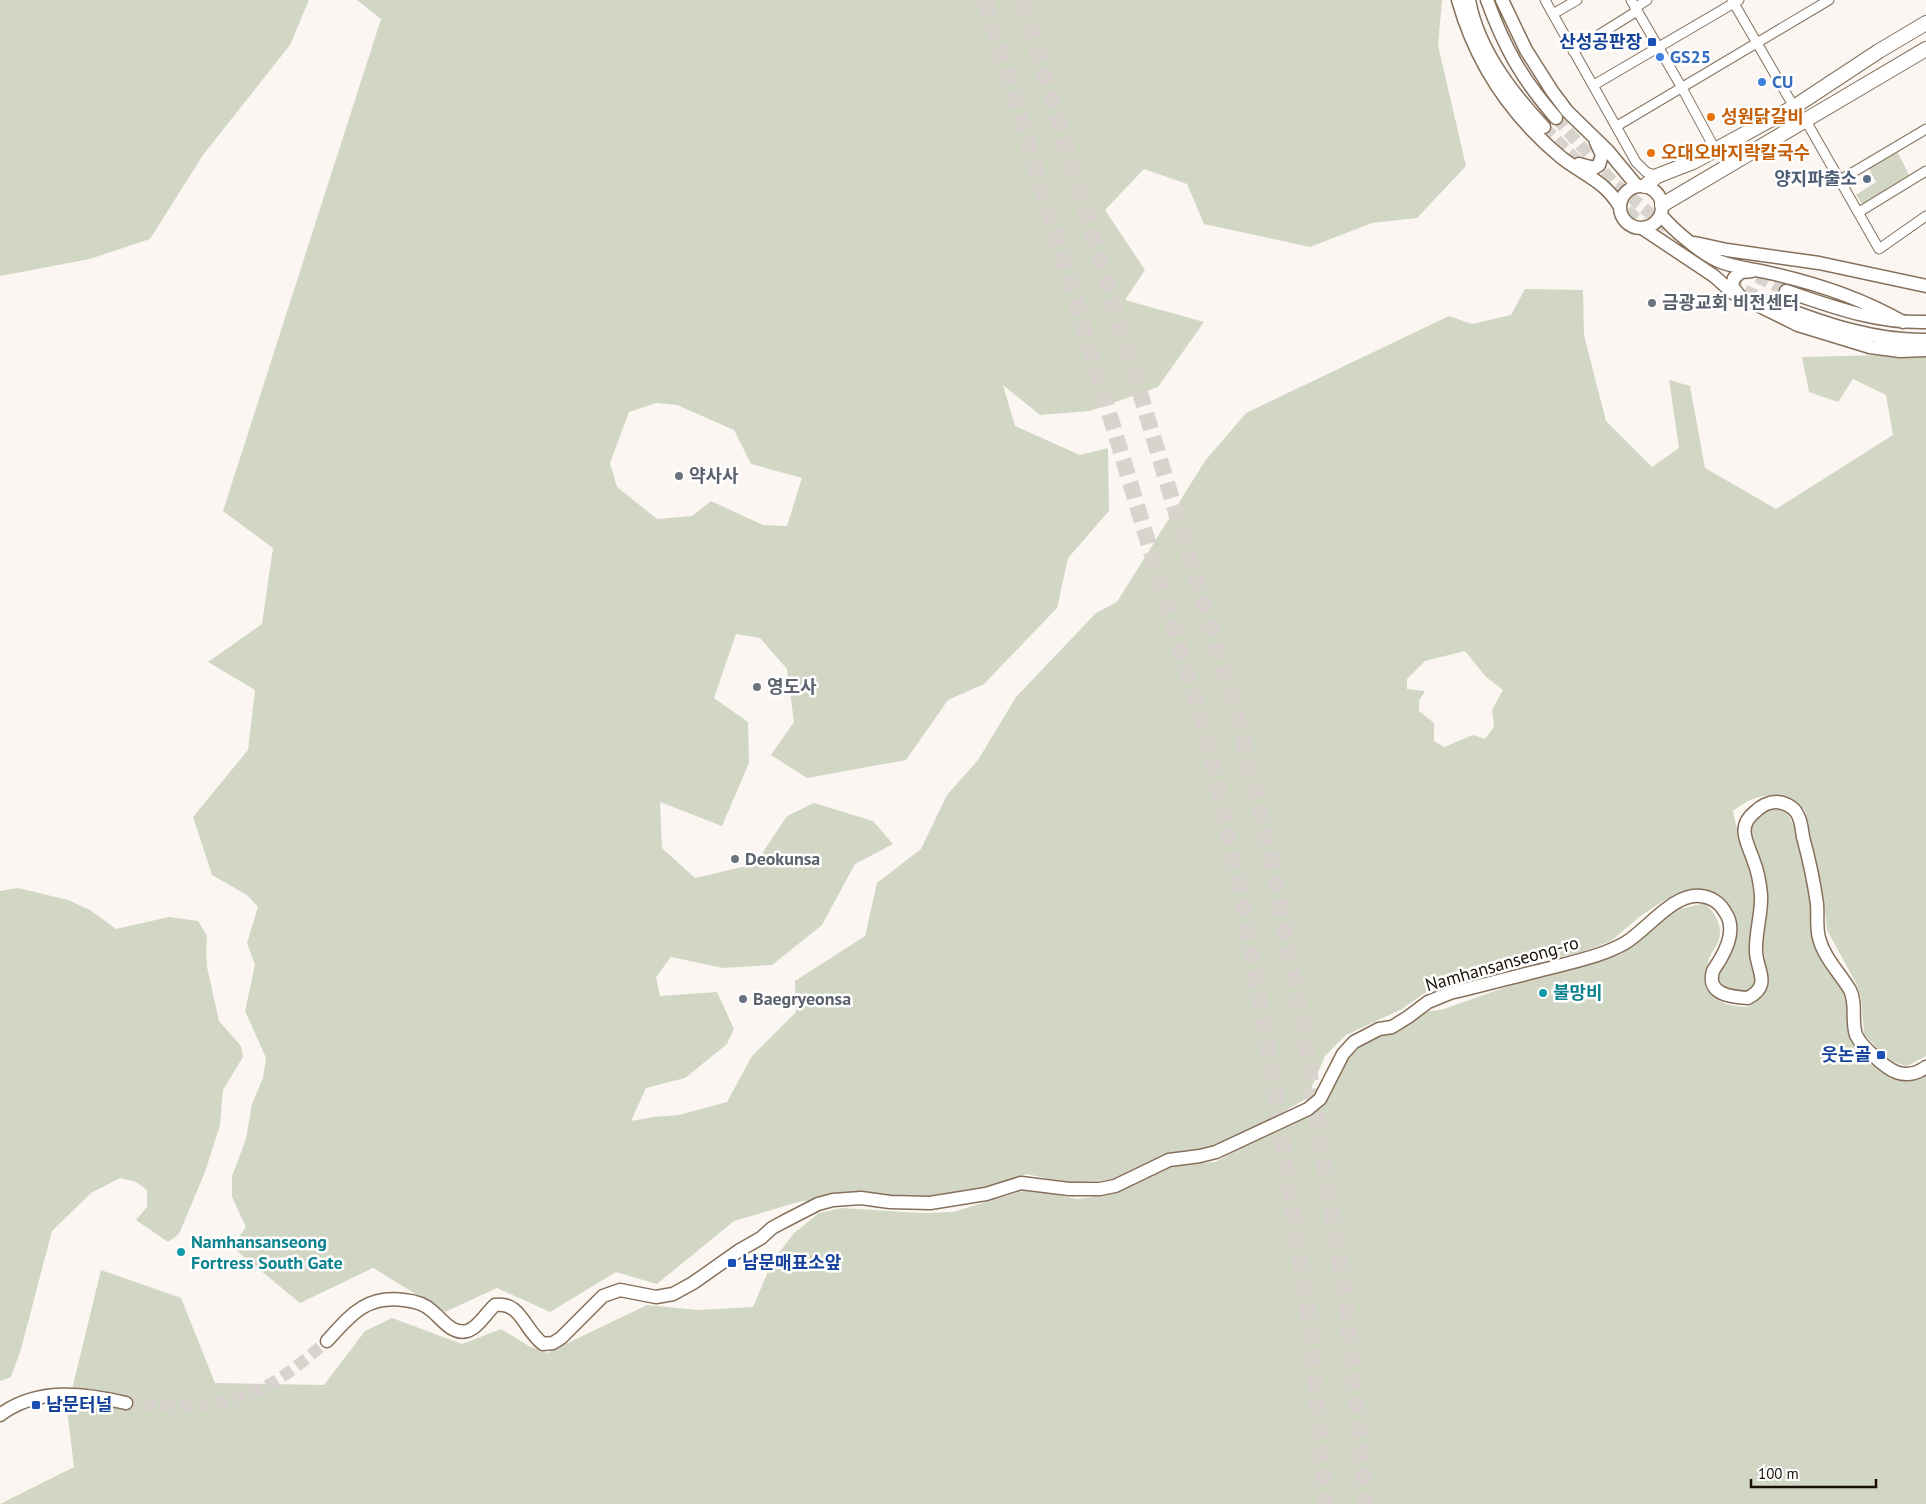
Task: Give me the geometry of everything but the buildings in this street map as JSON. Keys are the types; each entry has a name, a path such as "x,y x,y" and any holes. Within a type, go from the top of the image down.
{"main road":[{"path":"1458,0 1465,27 1479,59 1498,89 1521,118 1543,141 1564,160 1586,173 1615,198 1626,221 1630,225 1642,228 1740,296 1798,325 1870,347 1900,351 1926,350"},
{"path":"1469,0 1478,30 1488,52 1523,104 1544,127"},
{"path":"1486,0 1502,41 1518,68 1536,95 1556,118"},
{"path":"1502,0 1526,50 1567,111 1641,186 1657,193 1661,210 1691,242 1707,255 1721,262 1804,282 1843,295 1878,308 1903,322"},
{"path":"1620,207 1625,194 1657,176 1693,162 1794,107 1926,24"},
{"path":"1642,228 1653,224 1661,210 1926,49"},
{"path":"1564,160 1594,168 1599,165 1602,155 1596,140"},
{"path":"1691,242 1727,250 1818,263 1926,286"},
{"path":"1740,296 1732,286 1734,278 1742,272 1755,270"},
{"path":"1786,291 1851,313 1877,319 1926,322"},
{"path":"1779,306 1811,318 1873,336 1926,340"},
{"name":"Namhansanseong-ro","path":"327,1341 364,1305 388,1299 419,1302 430,1309 449,1327 460,1331 467,1331 473,1327 495,1305 509,1305 516,1310 536,1339 543,1344 553,1343 561,1338 603,1296 620,1290 656,1297 681,1291 761,1238 772,1228 818,1204 847,1198 930,1203 986,1194 1021,1183 1086,1190 1115,1186 1169,1160 1216,1152 1299,1114 1320,1099 1343,1054 1354,1042 1378,1029 1392,1027 1428,1002 1450,993 1602,954 1627,942 1678,900 1690,896 1700,895 1721,905 1730,923 1729,941 1713,971 1712,978 1715,987 1718,992 1726,996 1748,998 1759,989 1762,982 1756,955 1761,898 1757,873 1748,848 1744,827 1746,821 1754,812 1763,805 1776,802 1788,805 1796,811 1810,863 1818,936 1824,952 1851,992 1854,1002 1853,1024 1857,1036 1863,1046 1890,1070 1908,1074 1926,1067"},
{"path":"0,1415 22,1401 65,1394 79,1393 100,1396 126,1403"}],"street":[{"path":"1545,0 1636,162 1646,172 1657,176"},
{"path":"1553,14 1577,0"},
{"path":"1573,51 1634,6 1647,0"},
{"path":"1617,126 1829,0"},
{"path":"1594,85 1735,1 1794,107"},
{"path":"1634,6 1716,150"},
{"path":"1806,121 1879,249 1926,216"},
{"path":"1840,180 1926,129"},
{"path":"1859,212 1926,171"}],"green space":[{"path":"0,0 309,0 290,45 203,155 150,239 90,259 0,276"},
{"path":"357,0 1442,0 1438,45 1466,166 1417,218 1372,223 1310,247 1204,224 1187,184 1144,169 1105,210 1145,270 1125,300 1204,322 1158,387 1090,411 1040,415 1003,385 1015,426 1080,455 1108,448 1109,511 1068,558 1057,608 984,684 948,700 906,760 807,778 771,755 794,722 787,669 760,638 736,634 714,698 748,722 749,763 722,826 660,802 662,848 695,878 755,864 787,816 814,803 873,821 893,844 855,864 822,925 772,965 723,968 671,957 656,977 660,996 717,992 734,1029 727,1044 685,1078 646,1088 631,1121 679,1115 727,1102 752,1056 796,1012 795,981 865,936 877,883 921,849 947,795 978,760 1016,697 1096,613 1117,602 1205,461 1246,413 1449,316 1472,324 1511,315 1525,289 1583,290 1584,335 1606,421 1652,467 1679,448 1669,380 1690,386 1705,468 1776,509 1893,435 1886,395 1853,379 1838,402 1809,392 1802,357 1926,354 1926,1056 1907,1066 1889,1061 1864,1034 1861,998 1856,983 1827,930 1824,900 1805,810 1796,803 1778,796 1760,797 1733,811 1753,876 1756,897 1749,940 1755,978 1751,989 1745,996 1726,987 1717,977 1735,924 1732,911 1726,900 1717,893 1686,890 1664,900 1638,918 1611,941 1585,951 1450,982 1429,990 1402,1009 1346,1035 1325,1056 1307,1098 1221,1148 1166,1155 1152,1160 1140,1169 1133,1170 1113,1180 1074,1184 1026,1174 978,1192 918,1197 802,1201 734,1221 657,1284 616,1272 550,1312 497,1288 445,1312 373,1268 300,1303 232,1247 246,1227 232,1197 232,1176 246,1139 252,1104 263,1078 266,1058 245,1011 255,965 247,943 258,907 247,895 212,875 193,817 248,750 255,690 208,662 262,624 273,548 223,511 381,19","holes":["656,403 677,405 734,430 751,464 802,478 787,526 763,525 711,501 692,516 657,519 617,487 610,463 629,412","1465,651 1486,677 1503,690 1492,710 1494,727 1485,739 1473,735 1444,747 1434,741 1434,723 1419,711 1419,701 1425,691 1407,689 1407,679 1425,661"]},
{"path":"1896,149 1909,175 1862,204 1856,195 1876,182 1868,167"},
{"path":"1770,809 1786,811 1793,824 1805,867 1811,900 1838,979 1849,1002 1847,1013 1850,1028 1860,1052 1900,1081 1912,1078 1926,1070 1926,1504 0,1504 74,1467 67,1410 101,1270 181,1298 215,1383 324,1385 365,1331 392,1318 462,1344 501,1329 529,1346 547,1353 647,1305 698,1310 753,1307 772,1262 794,1233 819,1213 842,1208 922,1213 953,1212 1029,1189 1077,1199 1112,1193 1162,1167 1215,1162 1269,1133 1318,1110 1328,1094 1339,1068 1356,1045 1426,1012 1444,1009 1520,982 1562,973 1621,954 1662,920 1680,909 1705,903 1713,913 1719,924 1720,936 1708,961 1706,975 1709,989 1717,1000 1726,1004 1750,1006 1764,992 1765,961 1762,937 1766,924 1767,908 1766,877 1749,832 1751,821"},
{"path":"18,888 68,900 90,910 116,929 169,917 198,921 207,936 207,967 219,1021 241,1046 243,1057 223,1090 220,1125 205,1172 179,1234 168,1242 136,1220 147,1207 147,1190 136,1182 120,1178 91,1193 52,1231 21,1349 11,1377 0,1381 0,891"}],"tunnel":[{"path":"985,0 1209,745 1240,890 1271,1066 1309,1319 1326,1504"},
{"path":"1022,0 1238,719 1274,871 1302,1024 1346,1302 1366,1504"},
{"path":"1556,118 1614,183 1671,231"},
{"path":"1544,127 1586,170"},
{"path":"1614,198 1653,234"},
{"path":"1741,269 1786,291"},
{"path":"1729,282 1779,306"},
{"path":"126,1403 194,1406 227,1401 244,1396 259,1390 286,1374 327,1341"}],"place":[{"name":"산성공판장","path":"1652,42"},
{"name":"GS25","path":"1660,57"},
{"name":"CU","path":"1762,82"},
{"name":"성원닭갈비","path":"1711,117"},
{"name":"오대오바지락칼국수","path":"1651,153"},
{"name":"양지파출소","path":"1867,179"},
{"name":"금광교회 비전센터","path":"1652,303"},
{"name":"약사사","path":"679,476"},
{"name":"영도사","path":"757,687"},
{"name":"Deokunsa","path":"735,859"},
{"name":"불망비","path":"1543,993"},
{"name":"Baegryeonsa","path":"743,999"},
{"name":"웃논골","path":"1881,1055"},
{"name":"Namhansanseong Fortress South Gate","path":"181,1252"},
{"name":"남문매표소앞","path":"732,1263"},
{"name":"남문터널","path":"36,1405"}]}
